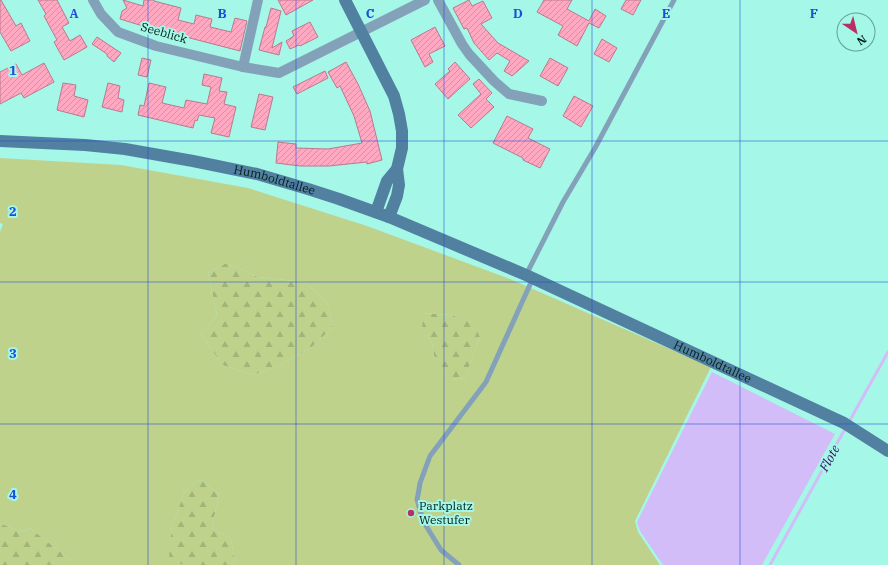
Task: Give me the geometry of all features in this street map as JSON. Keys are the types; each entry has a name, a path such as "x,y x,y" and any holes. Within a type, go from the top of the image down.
{"street":[{"name":"Seeblick","path":"93,0 101,14 118,32 156,46 243,67 279,73 425,0"},
{"path":"243,67 258,0"},
{"path":"345,0 394,96 399,114 402,131 402,148 398,169 399,185 397,196 389,217"},
{"path":"438,0 462,44 469,54 494,81 509,94 542,101"},
{"name":"Humboldtallee","path":"0,141 85,145 193,160 257,174 308,189 376,212 530,277 844,423 888,451"},
{"path":"376,212 387,181 398,169"}],"lane":[{"path":"459,565 441,550 423,521 417,499 420,483 430,456 486,382 563,202 674,0"}],"green space":[{"path":"0,158 121,165 248,188 367,226 510,279 711,367 635,521 638,532 660,565 231,565 235,562 231,539 212,528 219,494 200,479 184,493 172,526 169,558 183,565 69,565 71,560 30,528 21,532 0,523 0,232 3,224 0,223","holes":["226,263 258,277 304,282 327,302 333,327 312,347 279,366 253,375 222,365 201,334 217,316 208,273","423,313 451,315 473,322 480,337 465,378 453,380 434,356 432,343 422,332"]},
{"path":"226,263 258,277 304,282 327,302 333,327 312,347 279,366 253,375 222,365 201,334 217,316 208,273"},
{"path":"422,313 451,315 474,322 480,337 465,378 452,380 434,356 432,343 422,332"},
{"path":"200,479 219,494 212,528 231,539 235,562 231,565 183,565 168,558 172,526 184,493"},
{"path":"0,523 21,532 30,528 71,560 69,565 0,565"}],"shaded area":[{"path":"712,372 835,434 762,565 663,565 640,531 637,522"}],"building":[{"path":"0,0 16,26 21,23 30,41 11,51 0,32"},
{"path":"38,0 57,0 69,23 62,27 70,41 80,35 87,47 64,60 54,42 57,40 44,16 46,14"},
{"path":"123,0 143,6 144,0 154,0 181,8 178,20 194,24 196,15 212,19 210,27 231,32 235,18 247,21 240,51 120,19 122,11 127,8"},
{"path":"278,0 313,0 286,15"},
{"path":"469,0 472,6 483,1 492,18 481,24 498,43 529,61 512,76 504,71 510,61 497,53 489,60 474,43 467,28 464,29 453,8"},
{"path":"544,0 572,0 567,9 589,21 595,9 606,16 599,28 589,23 577,46 558,35 563,26 537,12"},
{"path":"626,0 641,0 633,15 621,9"},
{"path":"271,8 281,11 272,48 282,42 279,55 259,50"},
{"path":"310,22 318,37 290,49 286,41 294,36 292,31"},
{"path":"435,27 445,46 429,54 433,62 425,67 411,40"},
{"path":"97,37 121,53 114,62 107,56 107,54 92,44"},
{"path":"602,39 617,48 609,62 594,54"},
{"path":"142,58 151,60 147,77 138,75"},
{"path":"550,58 568,68 558,86 540,76"},
{"path":"346,62 370,111 382,160 367,164 367,162 329,166 300,166 276,163 278,142 296,144 296,148 328,149 362,143 354,116 340,86 337,88 328,72"},
{"path":"455,62 470,79 448,99 435,84 450,71 448,69"},
{"path":"44,63 54,82 24,98 21,93 0,104 0,72 16,64 22,75"},
{"path":"325,71 328,78 297,94 293,87"},
{"path":"204,74 222,78 219,91 227,92 224,104 236,107 229,137 211,133 215,118 199,115 197,121 195,120 193,128 138,115 140,105 144,106 149,83 166,87 162,103 184,108 186,100 207,104 211,87 202,85"},
{"path":"479,79 492,93 486,99 494,107 471,128 458,115 481,94 473,84"},
{"path":"63,83 76,85 74,96 88,100 84,117 57,110"},
{"path":"108,83 120,86 118,98 124,100 122,112 102,107"},
{"path":"259,94 273,97 265,130 251,127"},
{"path":"574,96 593,106 581,127 563,116"},
{"path":"507,116 533,129 528,138 550,149 540,168 493,143"}],"waterway":[{"name":"Flote","path":"849,422 888,352"},
{"name":"Flote","path":"770,565 846,427"}],"place":[{"name":"Parkplatz Westufer","path":"411,513"}]}
